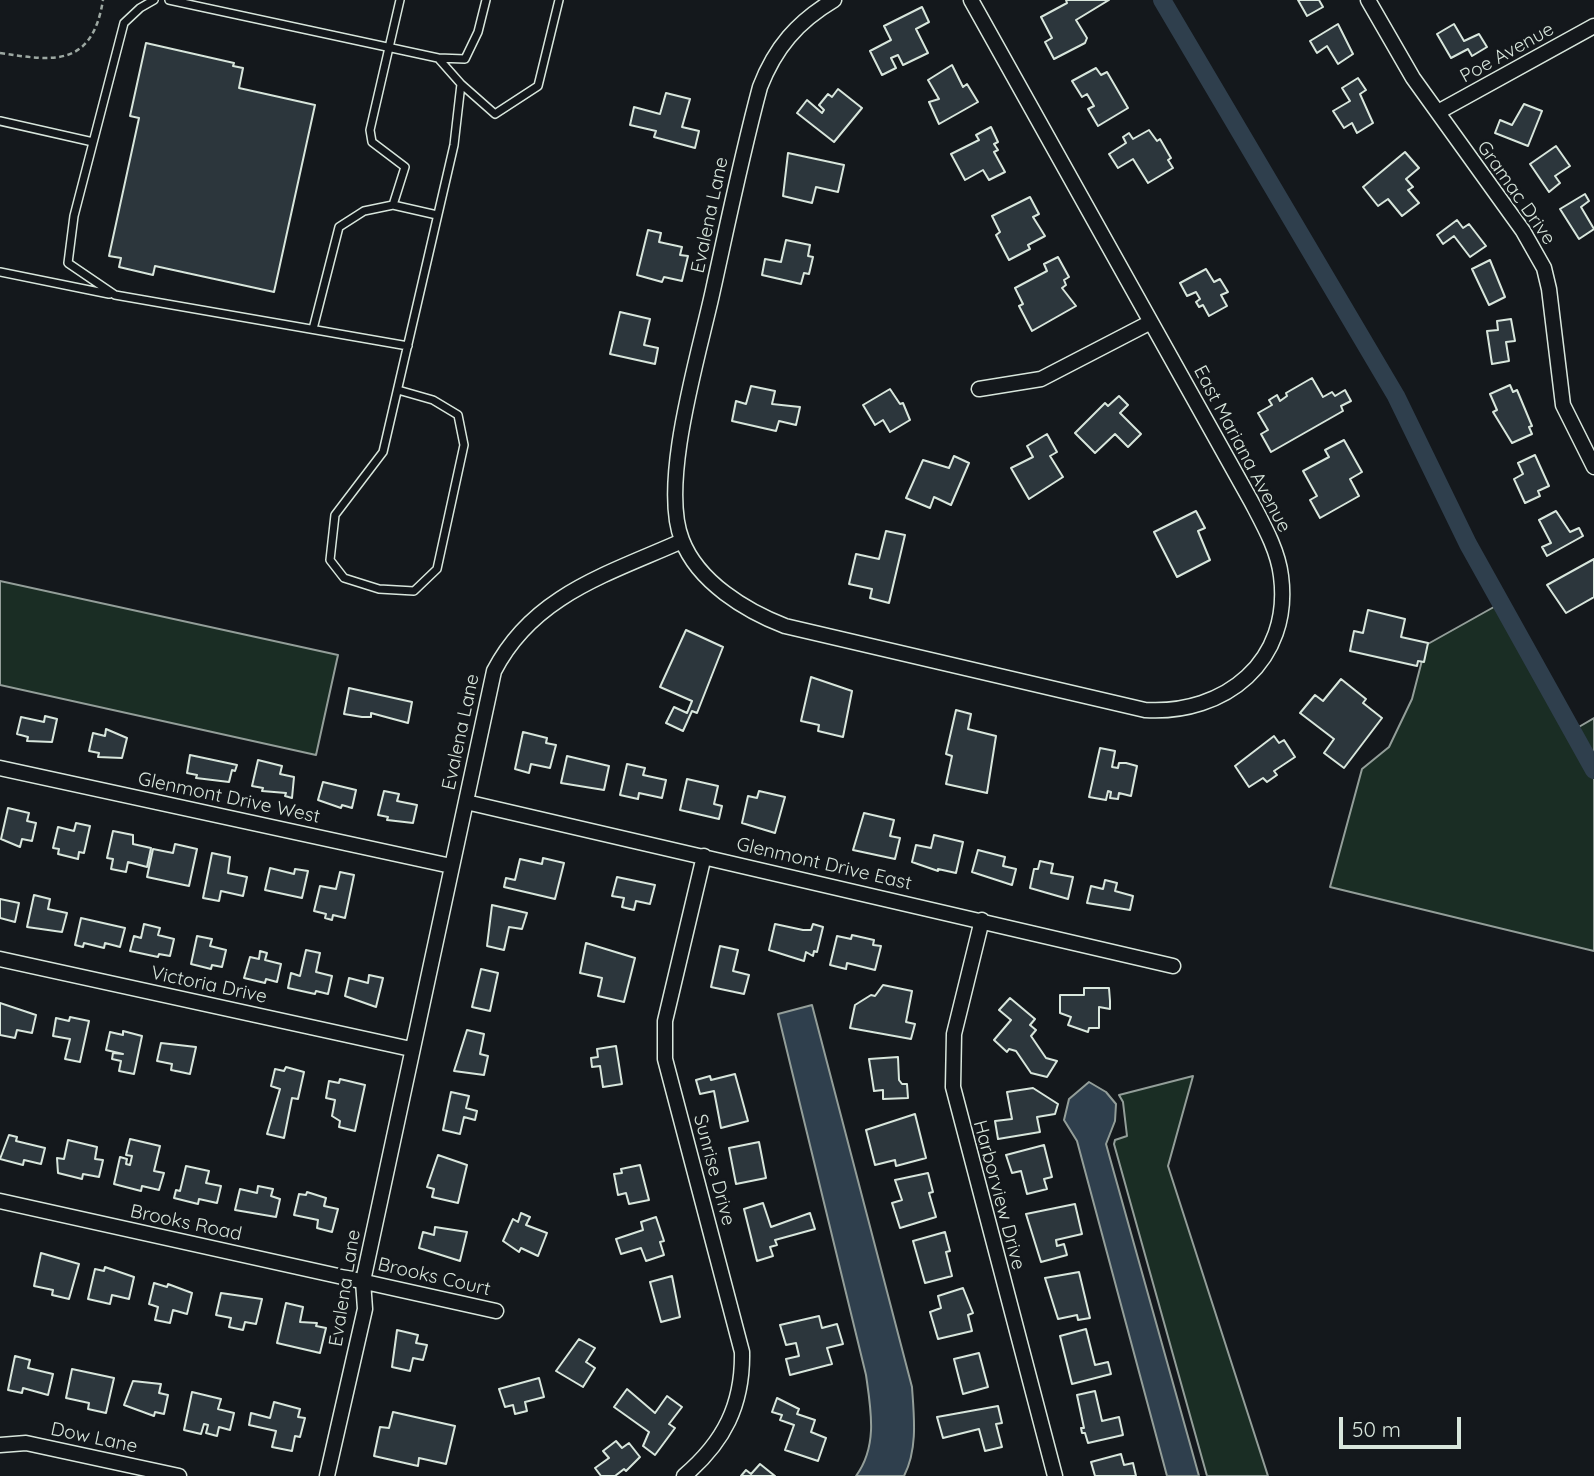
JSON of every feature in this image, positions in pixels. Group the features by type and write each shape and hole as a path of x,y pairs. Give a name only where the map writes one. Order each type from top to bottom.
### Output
{"street":[{"name":"Evalena Lane","path":"327,1476 365,1309 363,1281 490,684 504,652 517,634 549,604 682,541 675,514 680,450 760,87 788,36 815,11 834,0"},
{"name":"East Mariana Avenue","path":"682,541 704,573 732,599 785,626 1145,710 1183,710 1219,698 1248,676 1271,644 1282,610 1281,574 1276,555 1251,501 971,0"},
{"name":"Gramac Drive","path":"1368,0 1438,112 1523,231 1544,268 1563,405 1592,458"},
{"name":"Poe Avenue","path":"1438,112 1594,26"},
{"path":"979,389 1041,379 1151,322"},
{"name":"Glenmont Drive West","path":"0,768 451,866"},
{"name":"Glenmont Drive East","path":"466,802 1173,966"},
{"name":"Sunrise Drive","path":"684,1476 708,1454 729,1424 738,1401 742,1377 742,1352 665,1059 668,1002 704,856"},
{"name":"Harborview Drive","path":"982,920 954,1034 953,1087 1055,1476"},
{"name":"Victoria Drive","path":"0,959 411,1049"},
{"name":"Brooks Road","path":"0,1201 363,1281"},
{"name":"Brooks Court","path":"363,1281 496,1311"},
{"name":"Dow Lane","path":"0,1445 26,1444 179,1476"}],"lane":[{"path":"115,295 68,263 74,216 124,23 140,8 154,0"},
{"path":"169,0 438,58 465,59 478,32 486,0"},
{"path":"393,205 405,167 372,142 370,130 400,0"},
{"path":"438,58 461,85 495,114 538,86 559,0"},
{"path":"397,390 433,400 458,415 464,446 437,569 414,591 379,589 344,578 330,560 335,515 383,452 397,390 408,346 454,145 461,85"},
{"path":"0,121 93,142"},
{"path":"313,329 340,227 364,211 393,205 438,215"},
{"path":"0,272 115,295 408,346"}],"path":[{"path":"0,53 47,60 65,58 81,47 93,29 103,0"}],"green space":[{"path":"0,581 338,655 316,755 0,685"},
{"path":"1501,603 1577,728 1594,718 1594,951 1330,887 1362,769 1389,747 1412,699 1426,645"},
{"path":"1193,1076 1168,1166 1268,1476 1207,1476 1114,1144 1115,1140 1127,1136 1123,1102 1119,1095"}],"water":[{"path":"812,1005 912,1387 913,1444 904,1476 856,1476 868,1452 870,1440 871,1414 866,1375 778,1014"},
{"path":"1089,1082 1106,1092 1116,1104 1115,1121 1106,1144 1199,1476 1167,1476 1077,1141 1064,1120 1069,1099"}],"building":[{"path":"1066,0 1109,0 1076,20 1087,38 1085,43 1054,59 1045,42 1052,38 1041,17 1067,3"},
{"path":"1298,0 1319,0 1323,7 1307,16"},
{"path":"922,7 929,22 916,29 928,53 903,65 898,55 891,58 896,68 882,75 870,51 891,40 884,26"},
{"path":"1338,24 1353,54 1338,64 1327,46 1317,53 1310,41"},
{"path":"1454,24 1464,41 1479,34 1487,47 1472,56 1468,49 1451,58 1437,34"},
{"path":"146,43 234,63 233,66 243,68 239,88 315,105 274,292 155,266 153,275 119,267 121,258 109,256 139,118 130,116"},
{"path":"952,65 963,87 967,84 978,102 939,124 929,102 939,99 928,80"},
{"path":"1096,68 1101,75 1107,72 1128,108 1098,126 1088,109 1094,106 1087,94 1082,97 1072,81"},
{"path":"1358,78 1366,90 1360,94 1373,123 1357,133 1352,123 1344,128 1333,111 1350,101 1342,88"},
{"path":"838,89 862,108 834,142 797,113 807,100 822,113 824,110 819,105 828,94 832,97"},
{"path":"666,93 690,99 682,127 699,131 695,148 654,137 656,131 630,125 634,107 660,114"},
{"path":"1524,104 1542,111 1528,146 1495,133 1500,120 1512,125"},
{"path":"991,127 998,142 994,144 998,150 994,152 1005,172 989,180 983,170 965,180 951,154 979,140 976,135"},
{"path":"1149,130 1157,141 1160,139 1171,158 1168,160 1173,168 1148,183 1133,159 1118,168 1109,154 1126,143 1123,137 1129,133 1133,139"},
{"path":"1556,146 1570,166 1555,176 1560,183 1549,192 1530,164"},
{"path":"1405,152 1419,168 1406,179 1413,187 1408,190 1419,203 1402,216 1388,199 1378,206 1363,187"},
{"path":"788,153 844,165 838,192 816,187 812,203 783,196"},
{"path":"1585,194 1589,201 1581,207 1594,229 1579,239 1560,209"},
{"path":"1030,197 1039,214 1033,217 1045,236 1028,245 1030,249 1009,260 996,235 1000,232 992,216"},
{"path":"1457,220 1463,228 1469,224 1486,246 1470,257 1454,236 1443,244 1437,235"},
{"path":"648,230 661,233 659,242 682,247 680,255 688,256 682,281 664,277 662,282 637,275"},
{"path":"786,240 810,245 808,256 813,257 809,274 804,273 801,284 762,275 765,259 781,262"},
{"path":"1058,257 1069,277 1064,280 1066,285 1062,288 1076,306 1032,331 1019,306 1023,304 1015,288 1047,271 1044,264"},
{"path":"1490,260 1505,297 1489,305 1472,269"},
{"path":"1206,269 1214,282 1220,279 1228,292 1221,295 1227,306 1209,316 1203,305 1199,307 1196,302 1200,299 1196,292 1187,296 1180,283"},
{"path":"620,312 650,319 644,345 658,348 655,364 610,354"},
{"path":"1511,319 1515,341 1506,342 1509,361 1492,364 1487,331 1498,330 1497,321"},
{"path":"1312,378 1323,397 1332,392 1335,396 1345,390 1351,401 1341,406 1343,411 1271,452 1261,434 1268,430 1258,413 1272,405 1269,400 1277,395 1280,401 1287,396 1286,393"},
{"path":"1510,385 1513,392 1517,390 1532,426 1529,427 1532,434 1512,443 1493,412 1497,410 1490,394"},
{"path":"751,386 775,391 772,404 800,407 796,425 779,421 776,431 732,421 736,401 746,404"},
{"path":"890,389 900,404 903,403 910,420 890,432 883,420 875,425 863,405"},
{"path":"1119,396 1128,405 1120,413 1141,434 1128,447 1115,434 1095,453 1075,433 1105,403 1108,406"},
{"path":"1047,434 1057,452 1050,456 1063,477 1029,499 1011,468 1033,457 1027,446"},
{"path":"1344,440 1362,472 1350,479 1359,496 1320,518 1310,500 1317,496 1303,471 1329,457 1325,450"},
{"path":"1535,455 1549,486 1538,491 1540,496 1525,503 1514,479 1523,474 1518,463"},
{"path":"954,456 969,463 951,505 934,497 930,508 906,498 923,460 949,468"},
{"path":"1196,511 1205,528 1198,531 1210,560 1177,577 1154,532"},
{"path":"1556,511 1570,532 1579,528 1583,536 1547,556 1542,547 1551,543 1539,520"},
{"path":"886,531 905,535 889,603 870,598 872,589 849,584 856,554 879,559"},
{"path":"1594,559 1594,597 1566,613 1547,585"},
{"path":"1368,610 1405,619 1401,637 1428,643 1424,662 1418,661 1417,666 1350,651 1354,631 1363,633"},
{"path":"686,630 723,647 697,713 692,711 683,731 666,723 674,707 687,713 692,701 660,687"},
{"path":"811,677 852,691 843,737 818,731 819,725 801,721"},
{"path":"1341,679 1366,699 1363,703 1382,718 1344,768 1324,753 1334,739 1300,713 1315,695 1323,701"},
{"path":"349,688 412,702 408,723 371,713 371,717 344,714"},
{"path":"956,710 971,714 968,729 996,736 987,793 946,784 952,756 946,754"},
{"path":"45,716 57,719 52,742 27,741 28,737 17,734 21,717 44,722"},
{"path":"106,729 127,738 122,758 98,757 99,753 89,751 93,733 105,736"},
{"path":"523,732 547,738 546,743 556,745 550,768 531,764 529,773 515,769"},
{"path":"1274,736 1279,743 1284,740 1295,757 1274,771 1277,775 1267,782 1263,778 1249,787 1235,766"},
{"path":"1100,748 1115,751 1112,767 1118,768 1119,763 1137,766 1131,796 1119,793 1118,799 1110,798 1111,792 1108,791 1106,800 1089,797"},
{"path":"190,755 237,765 235,771 232,770 229,782 196,778 197,775 187,773"},
{"path":"567,756 609,766 604,790 561,783"},
{"path":"258,760 282,766 280,774 294,777 292,798 285,796 286,793 262,791 263,788 252,786"},
{"path":"627,764 645,768 643,775 666,780 662,798 639,793 638,799 620,795"},
{"path":"687,779 718,786 714,804 722,806 719,819 680,810"},
{"path":"323,782 356,790 352,808 342,805 341,808 318,800"},
{"path":"384,791 399,794 397,801 417,805 413,823 387,820 388,817 378,815"},
{"path":"759,791 785,797 775,833 742,823 748,796 757,798"},
{"path":"8,808 29,813 27,821 36,823 32,841 22,839 20,847 1,839"},
{"path":"864,813 894,820 890,836 900,838 895,859 853,850"},
{"path":"76,823 90,826 84,853 79,852 78,859 58,854 59,849 53,848 58,827 74,831"},
{"path":"113,831 133,835 133,844 151,848 147,867 128,862 126,872 111,869 113,859 107,858"},
{"path":"934,835 963,842 956,873 938,871 912,862 916,845 931,848"},
{"path":"175,844 197,849 189,886 147,877 153,849 173,853"},
{"path":"978,850 1005,857 1003,866 1016,869 1012,885 972,872"},
{"path":"212,853 230,857 228,873 247,877 243,896 221,891 219,901 203,898"},
{"path":"543,858 564,863 555,899 504,887 506,878 515,880 520,859 542,864"},
{"path":"1040,861 1053,864 1051,873 1073,877 1068,899 1030,888 1034,869 1038,869"},
{"path":"270,868 294,874 295,869 308,871 302,898 265,890"},
{"path":"340,872 354,875 345,918 333,915 332,920 325,918 326,914 314,911 320,886 336,889"},
{"path":"617,877 655,885 650,904 636,901 634,910 622,907 624,898 612,896"},
{"path":"1105,880 1117,883 1115,891 1133,896 1130,910 1087,903 1091,886 1103,889"},
{"path":"34,895 50,899 48,909 67,913 62,932 27,927"},
{"path":"0,899 19,903 15,922 0,918"},
{"path":"492,905 527,913 522,929 509,927 504,950 487,946"},
{"path":"81,918 125,928 120,947 105,943 104,948 84,943 83,947 75,945"},
{"path":"144,924 160,928 158,935 174,939 170,956 159,954 158,957 130,951 134,936 141,938"},
{"path":"775,924 803,930 811,930 813,924 823,927 817,952 814,951 813,956 806,952 804,961 769,950"},
{"path":"852,935 874,940 873,945 881,946 875,970 847,963 846,969 830,965 837,936 851,939"},
{"path":"197,936 212,939 210,946 226,950 222,967 212,965 211,969 191,964"},
{"path":"586,943 635,958 624,1002 598,996 602,978 580,973"},
{"path":"720,946 738,950 733,971 749,975 744,994 711,987"},
{"path":"306,950 320,953 316,972 332,976 328,994 288,988 291,973 300,976"},
{"path":"260,951 267,953 265,960 281,964 277,982 266,979 265,983 244,978 250,957 259,959"},
{"path":"481,969 498,973 490,1011 472,1007"},
{"path":"369,975 383,978 376,1007 345,996 349,978 368,983"},
{"path":"883,985 912,991 906,1022 915,1024 911,1039 850,1028 855,1005 871,995 875,996"},
{"path":"1084,988 1109,988 1110,1009 1099,1007 1099,1028 1089,1028 1088,1032 1068,1025 1071,1017 1060,1013 1060,995 1084,995"},
{"path":"1010,998 1035,1019 1030,1025 1036,1030 1031,1036 1046,1058 1057,1061 1047,1077 1031,1073 1016,1051 1009,1049 1007,1052 994,1040 1011,1020 999,1010"},
{"path":"0,1003 36,1015 32,1033 17,1030 15,1038 0,1035"},
{"path":"70,1017 89,1021 80,1062 65,1059 70,1039 53,1036 56,1018 69,1021"},
{"path":"467,1030 484,1034 480,1054 488,1056 484,1075 454,1071"},
{"path":"123,1031 142,1036 134,1074 119,1071 121,1061 112,1059 113,1053 123,1054 106,1050 110,1032 123,1035"},
{"path":"161,1043 196,1047 190,1074 171,1070 172,1064 157,1061"},
{"path":"616,1046 622,1084 603,1087 600,1066 592,1067 591,1058 598,1057 597,1049"},
{"path":"898,1057 899,1080 902,1084 907,1084 908,1098 883,1099 883,1090 874,1091 869,1059"},
{"path":"286,1067 304,1072 298,1099 292,1098 284,1138 267,1134 280,1089 271,1086 275,1069 284,1071"},
{"path":"735,1074 748,1121 721,1128 714,1091 700,1094 696,1080 710,1076 711,1080"},
{"path":"340,1079 365,1085 355,1131 339,1127 340,1121 332,1116 335,1100 326,1098 329,1081 339,1083"},
{"path":"1033,1088 1058,1104 1055,1114 1037,1117 1040,1132 998,1139 995,1121 1012,1119 1007,1092"},
{"path":"451,1092 469,1096 466,1108 477,1111 475,1120 464,1117 460,1134 443,1130"},
{"path":"915,1114 926,1158 896,1166 895,1160 875,1165 866,1130"},
{"path":"9,1135 17,1137 16,1141 45,1148 41,1164 24,1160 23,1165 0,1159"},
{"path":"130,1139 160,1146 154,1171 164,1173 159,1190 142,1186 141,1191 114,1184 120,1157 127,1159 126,1164 130,1165 132,1156 126,1155"},
{"path":"68,1140 97,1147 95,1159 103,1160 99,1177 83,1174 82,1179 58,1173 57,1158 64,1159"},
{"path":"759,1142 766,1178 736,1184 729,1148"},
{"path":"1044,1145 1052,1177 1044,1179 1047,1189 1027,1194 1021,1171 1012,1173 1006,1155"},
{"path":"438,1155 467,1165 458,1203 432,1197 434,1189 427,1187"},
{"path":"640,1165 649,1200 629,1204 626,1193 618,1195 614,1174 622,1173 621,1169"},
{"path":"186,1166 209,1171 206,1183 221,1186 217,1203 199,1199 198,1204 174,1198 176,1190 180,1191"},
{"path":"928,1173 933,1192 929,1193 936,1217 900,1228 892,1203 902,1200 895,1180"},
{"path":"258,1186 273,1189 271,1196 280,1199 276,1217 235,1210 240,1189 257,1193"},
{"path":"307,1192 326,1198 324,1206 338,1209 332,1232 317,1228 318,1220 294,1215 299,1194 306,1195"},
{"path":"763,1203 771,1227 810,1213 815,1229 775,1240 777,1245 770,1247 773,1256 757,1261 744,1209"},
{"path":"1075,1204 1082,1234 1056,1240 1057,1246 1064,1244 1067,1255 1041,1262 1026,1214"},
{"path":"521,1213 530,1217 526,1225 547,1233 538,1256 521,1248 519,1252 503,1241 513,1219 518,1222"},
{"path":"656,1217 664,1241 660,1242 664,1255 646,1261 641,1248 621,1254 616,1239 643,1230 641,1222"},
{"path":"435,1227 467,1232 460,1261 419,1248 423,1232 434,1235"},
{"path":"945,1232 950,1251 946,1252 952,1276 925,1283 913,1241"},
{"path":"41,1253 79,1264 69,1299 52,1295 53,1290 34,1286"},
{"path":"105,1267 134,1277 129,1299 112,1295 110,1304 88,1299 95,1269 104,1271"},
{"path":"1079,1272 1090,1318 1078,1320 1077,1315 1058,1319 1045,1278"},
{"path":"672,1276 680,1317 661,1322 650,1282"},
{"path":"154,1283 167,1287 168,1284 192,1293 187,1314 173,1310 170,1323 155,1320 158,1307 149,1304"},
{"path":"963,1288 973,1313 968,1315 972,1331 938,1339 930,1312 941,1308 938,1296"},
{"path":"221,1293 262,1299 256,1324 245,1322 243,1330 229,1327 231,1318 216,1315"},
{"path":"286,1303 303,1307 300,1322 317,1323 316,1326 326,1328 320,1353 277,1343"},
{"path":"819,1316 822,1328 837,1324 843,1344 827,1348 832,1364 790,1375 786,1359 799,1356 796,1343 786,1345 780,1325"},
{"path":"1086,1329 1095,1365 1108,1362 1111,1374 1072,1384 1060,1336"},
{"path":"397,1330 418,1335 416,1343 427,1345 423,1360 413,1358 410,1371 392,1367"},
{"path":"579,1339 595,1348 586,1362 595,1368 583,1387 556,1371"},
{"path":"979,1353 988,1387 963,1394 954,1359"},
{"path":"15,1356 30,1360 28,1368 53,1374 48,1395 23,1388 22,1393 8,1390"},
{"path":"72,1369 114,1378 106,1413 88,1409 89,1403 66,1398"},
{"path":"539,1378 544,1397 525,1402 527,1411 515,1414 513,1405 505,1407 499,1389"},
{"path":"133,1381 161,1384 159,1393 168,1395 164,1414 155,1412 154,1416 124,1405"},
{"path":"627,1389 655,1413 667,1396 682,1407 669,1424 675,1428 655,1455 643,1446 649,1432 614,1407"},
{"path":"1095,1391 1102,1421 1119,1417 1123,1435 1088,1443 1085,1433 1082,1433 1081,1428 1084,1428 1077,1395"},
{"path":"192,1392 221,1399 218,1409 234,1413 230,1430 219,1427 217,1436 206,1433 208,1425 204,1424 201,1434 184,1430"},
{"path":"777,1398 799,1409 797,1414 815,1420 811,1432 826,1438 818,1461 785,1450 794,1425 780,1420 782,1415 772,1412"},
{"path":"274,1402 300,1409 298,1417 305,1418 300,1437 295,1436 292,1451 272,1447 276,1431 249,1425 251,1413 270,1418"},
{"path":"998,1406 1002,1423 996,1424 1002,1447 985,1451 979,1429 943,1438 937,1417"},
{"path":"393,1412 455,1426 446,1464 419,1458 418,1466 374,1456 380,1427 389,1428"},
{"path":"616,1441 622,1448 629,1443 640,1457 626,1471 624,1469 615,1476 601,1476 595,1468 609,1458 603,1451"},
{"path":"1121,1454 1124,1465 1133,1463 1136,1476 1095,1476 1091,1462"},
{"path":"760,1464 775,1476 741,1476 746,1470 751,1474"}],"waterway":[{"path":"1162,0 1396,396 1468,544 1594,770"}]}
